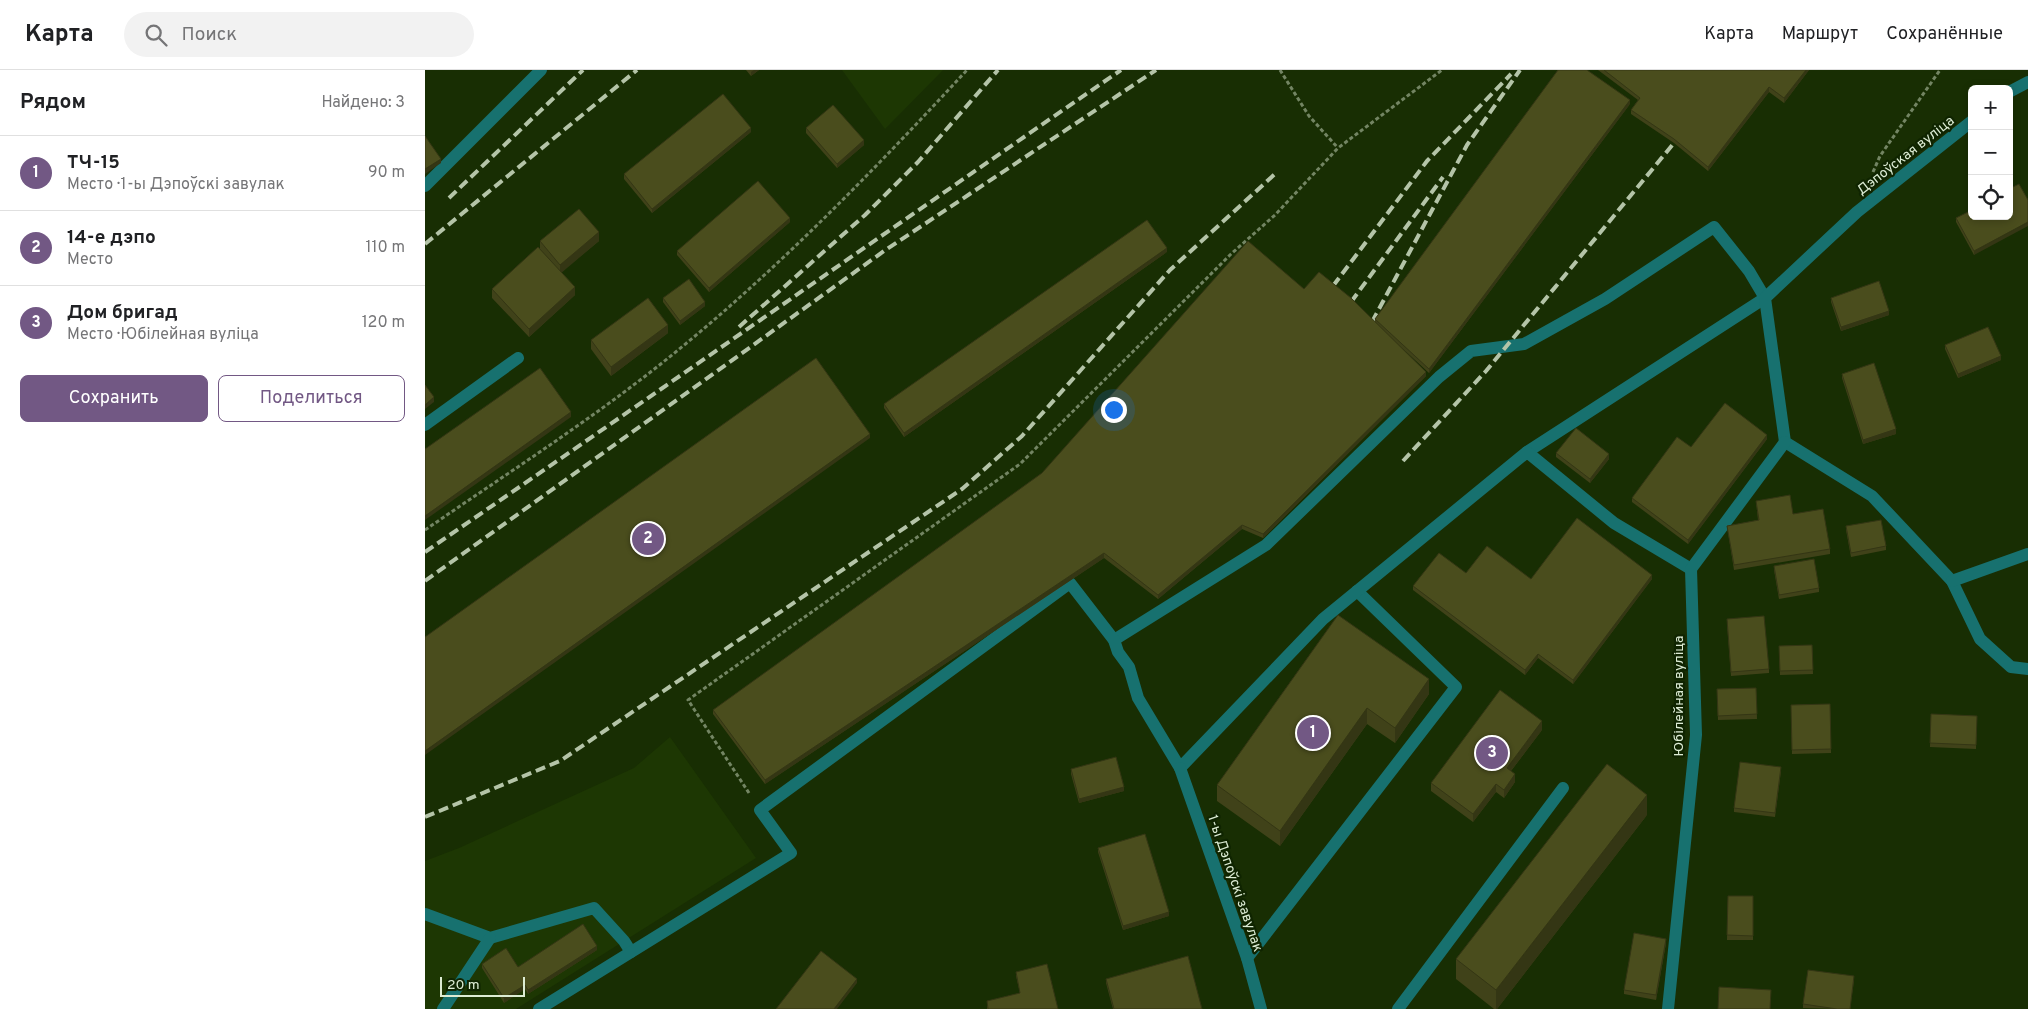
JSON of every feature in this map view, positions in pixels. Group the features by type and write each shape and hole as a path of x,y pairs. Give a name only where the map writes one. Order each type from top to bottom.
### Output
{"street":[{"path":"425,186 541,70"},
{"path":"2013,90 2028,82"},
{"name":"Дэпоўская вуліца","path":"1180,768 1323,619 1527,452 1765,298 1857,212 1968,124"},
{"path":"1114,640 1266,545 1439,377 1471,351 1525,344 1605,299 1714,227 1749,271 1765,298 1785,442 1691,569 1614,523 1527,452"},
{"path":"425,425 517,358"},
{"path":"1785,442 1871,496 1952,581 1980,639 2011,667 2028,669"},
{"path":"1952,581 2028,554"},
{"name":"Юбілейная вуліца","path":"1668,1009 1696,735 1691,569"},
{"name":"1-ы Дэпоўскі завулак","path":"760,810 1070,583 1114,640 1117,652 1129,667 1138,698 1180,768 1247,958 1261,1009"},
{"path":"1247,958 1456,687 1357,591"},
{"path":"1398,1009 1563,788"},
{"path":"539,1009 791,853 760,810"},
{"path":"425,914 490,938 594,908 624,941 631,952"},
{"path":"443,1009 490,938"}],"path":[{"path":"425,530 596,412 683,346 787,253 889,154 967,70"},
{"path":"1280,70 1309,116 1338,148"},
{"path":"760,810 688,700 1020,464 1231,254 1275,215 1338,148 1443,70"},
{"path":"1870,180 1880,156 1940,70"}],"shaded area":[{"path":"842,70 943,70 885,129"},
{"path":"670,737 756,858 516,1009 425,1009 425,861 459,848 634,768"}],"building":[{"path":"1558,70 1587,70 1630,100 1429,369 1375,319"},
{"path":"1604,70 1806,70 1784,98 1769,87 1708,167 1674,139 1631,110 1640,98"},
{"path":"723,94 751,128 652,209 624,174"},
{"path":"833,105 864,140 837,164 806,128"},
{"path":"425,136 441,159 425,169"},
{"path":"758,181 790,218 709,288 677,251"},
{"path":"2019,184 2028,200 2028,222 1974,251 1956,218 1968,212 1968,220 2013,220 2013,187"},
{"path":"579,209 599,232 560,265 540,241"},
{"path":"1147,220 1167,248 904,433 884,404"},
{"path":"1248,241 1304,289 1319,272 1351,298 1426,372 1263,534 1242,525 1158,595 1104,553 765,780 713,710 1042,473"},
{"path":"538,247 575,287 529,329 492,289"},
{"path":"689,279 705,302 680,321 663,298"},
{"path":"1879,281 1889,311 1841,327 1831,298"},
{"path":"648,298 668,325 611,367 591,340"},
{"path":"1988,327 2001,356 1958,374 1945,345"},
{"path":"816,358 870,434 425,751 425,637"},
{"path":"1874,363 1896,429 1863,440 1842,374"},
{"path":"540,368 571,412 425,516 425,449"},
{"path":"425,385 434,397 425,405"},
{"path":"1725,403 1767,435 1688,540 1632,498 1677,437 1691,447"},
{"path":"1576,428 1609,454 1590,479 1556,453"},
{"path":"1790,495 1793,514 1823,509 1830,549 1734,565 1727,526 1759,520 1756,501"},
{"path":"1577,518 1652,575 1573,680 1538,654 1525,670 1413,586 1439,553 1466,573 1487,546 1531,579"},
{"path":"1881,520 1886,546 1851,553 1846,526"},
{"path":"1814,559 1819,588 1779,595 1774,566"},
{"path":"1338,615 1429,679 1395,728 1367,708 1280,831 1217,785"},
{"path":"1764,616 1769,669 1731,672 1727,619"},
{"path":"1812,645 1813,670 1780,671 1779,646"},
{"path":"1756,688 1757,714 1718,716 1717,689"},
{"path":"1500,690 1542,721 1507,768 1515,774 1504,790 1496,784 1473,814 1431,783"},
{"path":"1830,704 1831,749 1792,750 1791,705"},
{"path":"1931,714 1977,716 1976,745 1930,743"},
{"path":"1116,757 1124,787 1079,799 1071,769"},
{"path":"1740,762 1781,767 1775,813 1734,808"},
{"path":"1607,764 1647,795 1496,990 1456,959"},
{"path":"1145,834 1169,912 1123,926 1098,848"},
{"path":"1728,896 1753,896 1753,936 1727,935"},
{"path":"583,924 597,946 528,990 525,985 504,998 482,964 506,948 518,967"},
{"path":"1634,933 1666,939 1656,995 1624,990"},
{"path":"821,951 857,979 834,1009 776,1009"},
{"path":"1188,956 1202,1009 1114,1009 1106,979"},
{"path":"1047,964 1058,1009 988,1009 987,1001 1020,993 1016,972"},
{"path":"1808,970 1854,976 1850,1009 1803,1004"},
{"path":"1719,987 1771,990 1770,1009 1718,1009"}],"railway":[{"path":"449,198 583,70"},
{"path":"425,244 637,70"},
{"path":"739,327 865,215 918,162 998,70"},
{"path":"425,552 1121,70"},
{"path":"425,581 884,251 1156,70"},
{"path":"1372,322 1467,145 1520,70"},
{"path":"1333,286 1427,161 1511,74"},
{"path":"1403,461 1486,371 1674,143"},
{"path":"425,817 560,761 962,489 1022,436 1170,270 1276,173"},
{"path":"1351,302 1443,177"}],"place":[{"name":"14-е дэпо","path":"648,539"},
{"name":"ТЧ-15","path":"1313,733"},
{"name":"Дом бригад","path":"1492,753"}]}
